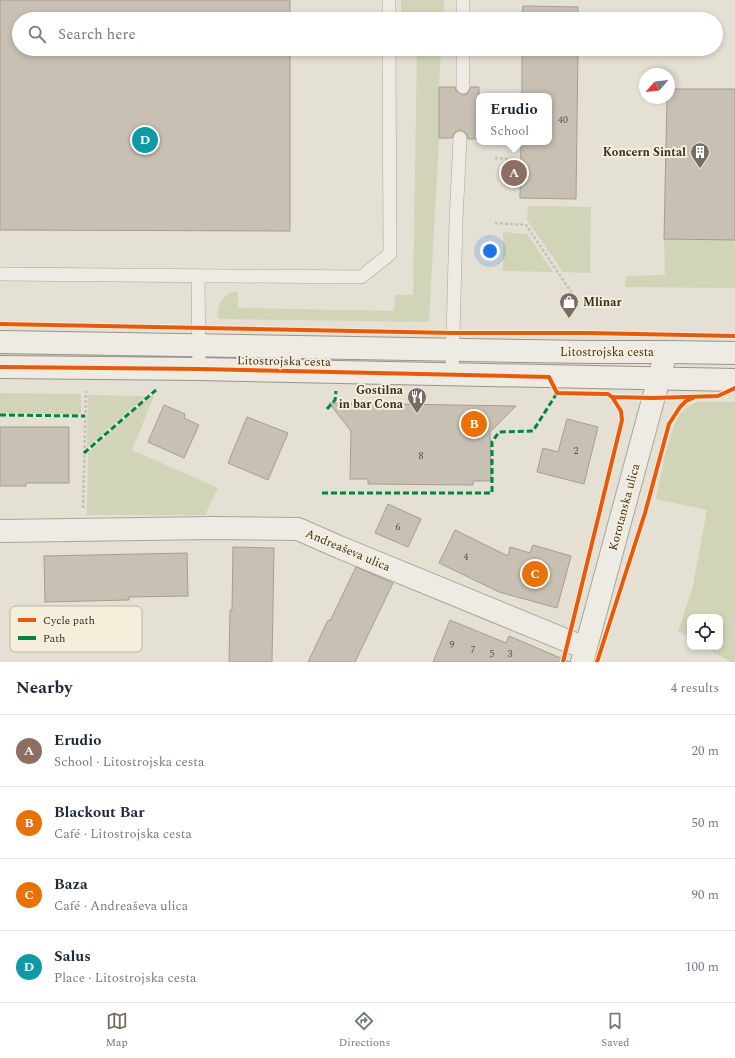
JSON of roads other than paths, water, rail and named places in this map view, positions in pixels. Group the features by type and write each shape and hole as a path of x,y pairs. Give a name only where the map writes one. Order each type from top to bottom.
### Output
{"main road":[{"name":"Litostrojska cesta","path":"0,342 730,353"},
{"name":"Korotanska ulica","path":"584,655 666,352"},
{"path":"730,353 730,379"},
{"name":"Litostrojska cesta","path":"0,367 199,369 730,379"},
{"name":"Andreaševa ulica","path":"0,531 213,528 298,529 584,655"}],"lane":[{"path":"389,0 389,12"},
{"path":"463,0 463,12"},
{"path":"0,274 361,277 390,254 389,56"},
{"path":"463,56 463,87"},
{"path":"452,374 460,138"},
{"path":"198,276 199,369"}],"place":[{"name":"Salus","path":"145,140"},
{"name":"Koncern Sintal","path":"700,169"},
{"name":"Erudio","path":"514,173"},
{"name":"Mlinar","path":"569,319"},
{"name":"Gostilna in bar Cona","path":"417,414"},
{"name":"Blackout Bar","path":"474,424"},
{"name":"Baza","path":"535,574"}]}
